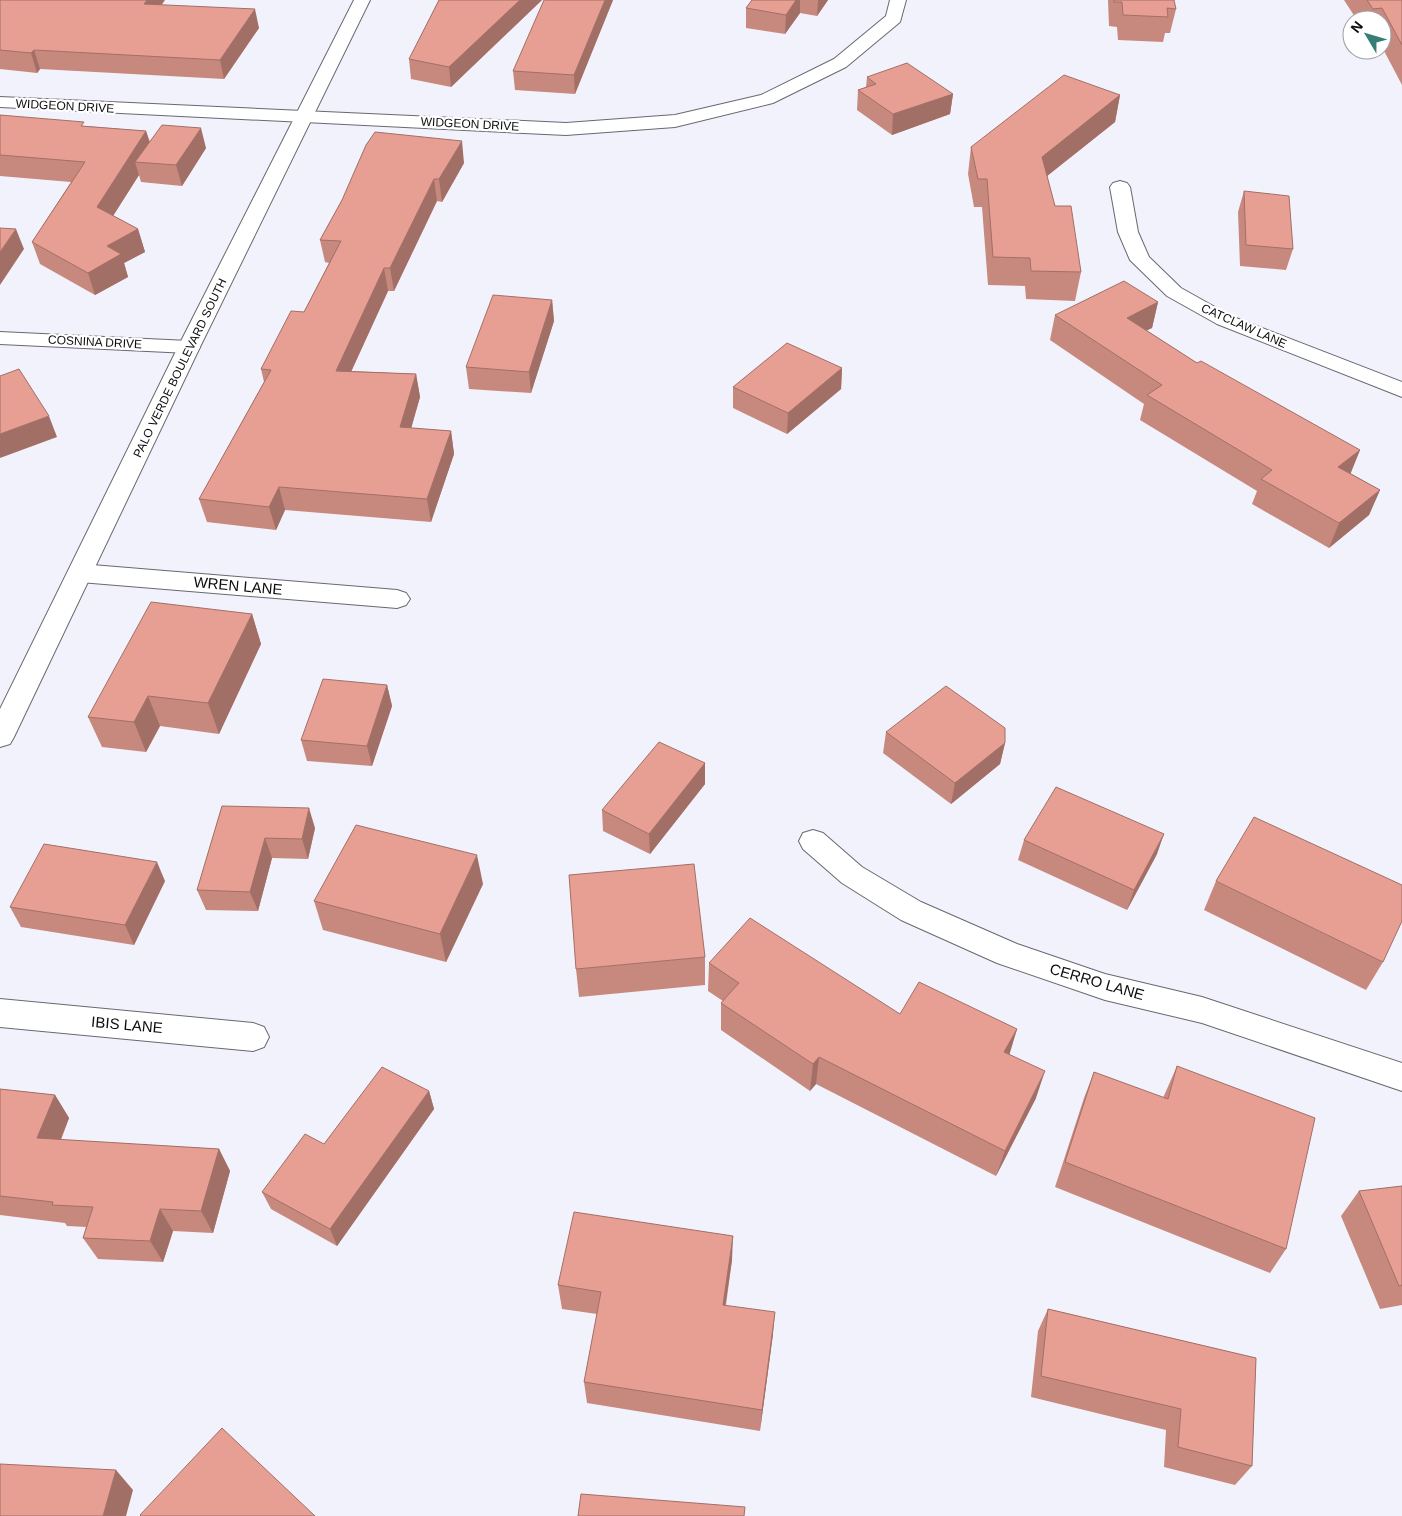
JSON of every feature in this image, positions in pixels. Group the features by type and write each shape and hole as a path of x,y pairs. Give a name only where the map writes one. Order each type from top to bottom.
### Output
{"street":[{"name":"PALO VERDE BOULEVARD SOUTH","path":"0,736 362,0"},
{"name":"WIDGEON DRIVE","path":"0,102 566,129 675,121 767,99 840,63 894,18 898,0"},
{"name":"CATCLAW LANE","path":"1120,187 1128,232 1140,260 1174,292 1224,320 1402,390"},
{"name":"COSNINA DRIVE","path":"0,338 190,347"},
{"name":"WREN LANE","path":"80,573 396,599"},
{"name":"CERRO LANE","path":"813,841 852,875 911,911 1008,954 1105,987 1202,1010 1402,1077"},
{"name":"IBIS LANE","path":"0,1014 254,1037"}],"building":[{"path":"0,0 147,0 144,4 255,9 220,60 34,50 31,53 0,50"},
{"path":"439,0 520,0 449,67 409,59"},
{"path":"544,0 605,0 574,75 513,71"},
{"path":"752,0 796,0 786,15 746,8"},
{"path":"1114,0 1174,0 1176,9 1167,8 1168,17 1123,15 1122,2 1114,2"},
{"path":"1367,0 1402,0 1402,45 1392,26 1392,10 1373,9"},
{"path":"907,63 953,94 893,114 858,90 876,84 867,77"},
{"path":"1064,75 1120,95 1042,157 1055,206 1071,206 1081,272 1031,271 1030,258 993,257 987,179 978,179 971,147"},
{"path":"0,115 84,122 81,126 146,131 97,207 138,229 107,246 121,254 88,273 32,242 85,162 0,155"},
{"path":"162,125 201,128 176,165 135,162"},
{"path":"375,132 462,141 439,179 434,179 390,268 384,268 336,371 416,374 400,427 451,431 427,499 279,487 269,507 199,499 271,370 261,369 291,311 304,312 341,241 320,240 342,200 366,145"},
{"path":"1244,191 1289,196 1293,249 1246,245"},
{"path":"0,228 16,229 0,252"},
{"path":"1124,281 1158,302 1127,318 1197,363 1201,361 1360,450 1338,467 1380,490 1339,523 1261,479 1272,470 1147,395 1162,385 1055,315"},
{"path":"493,295 552,300 529,372 466,367"},
{"path":"787,343 842,368 788,413 733,387"},
{"path":"19,369 49,416 0,434 0,376"},
{"path":"151,602 252,614 208,703 148,696 134,722 88,717"},
{"path":"323,679 387,685 367,746 301,740"},
{"path":"946,686 1005,728 1005,743 955,783 886,732"},
{"path":"659,742 705,763 649,834 602,810"},
{"path":"1056,787 1164,834 1134,890 1024,840"},
{"path":"222,806 309,808 302,839 265,838 250,892 197,890"},
{"path":"1254,817 1402,885 1402,921 1383,962 1216,881"},
{"path":"356,825 477,855 440,934 314,901"},
{"path":"44,844 157,862 125,925 10,907"},
{"path":"694,864 705,957 576,969 569,875"},
{"path":"750,918 900,1014 919,982 1017,1029 1004,1052 1045,1071 1005,1151 819,1057 813,1064 721,1003 739,983 709,963"},
{"path":"1177,1066 1315,1118 1286,1249 1065,1162 1094,1072 1168,1099"},
{"path":"382,1067 429,1091 330,1229 262,1192 305,1134 324,1144"},
{"path":"0,1089 55,1095 37,1138 219,1149 201,1211 160,1209 150,1241 83,1238 93,1207 52,1205 53,1202 0,1196"},
{"path":"1402,1186 1402,1285 1399,1286 1359,1191"},
{"path":"574,1212 733,1236 723,1305 775,1312 762,1410 584,1382 601,1292 558,1285"},
{"path":"1048,1309 1256,1358 1252,1466 1178,1447 1181,1409 1041,1376"},
{"path":"222,1428 315,1516 141,1516"},
{"path":"0,1464 116,1470 103,1516 0,1516"},
{"path":"581,1494 745,1507 744,1516 578,1516"}]}
